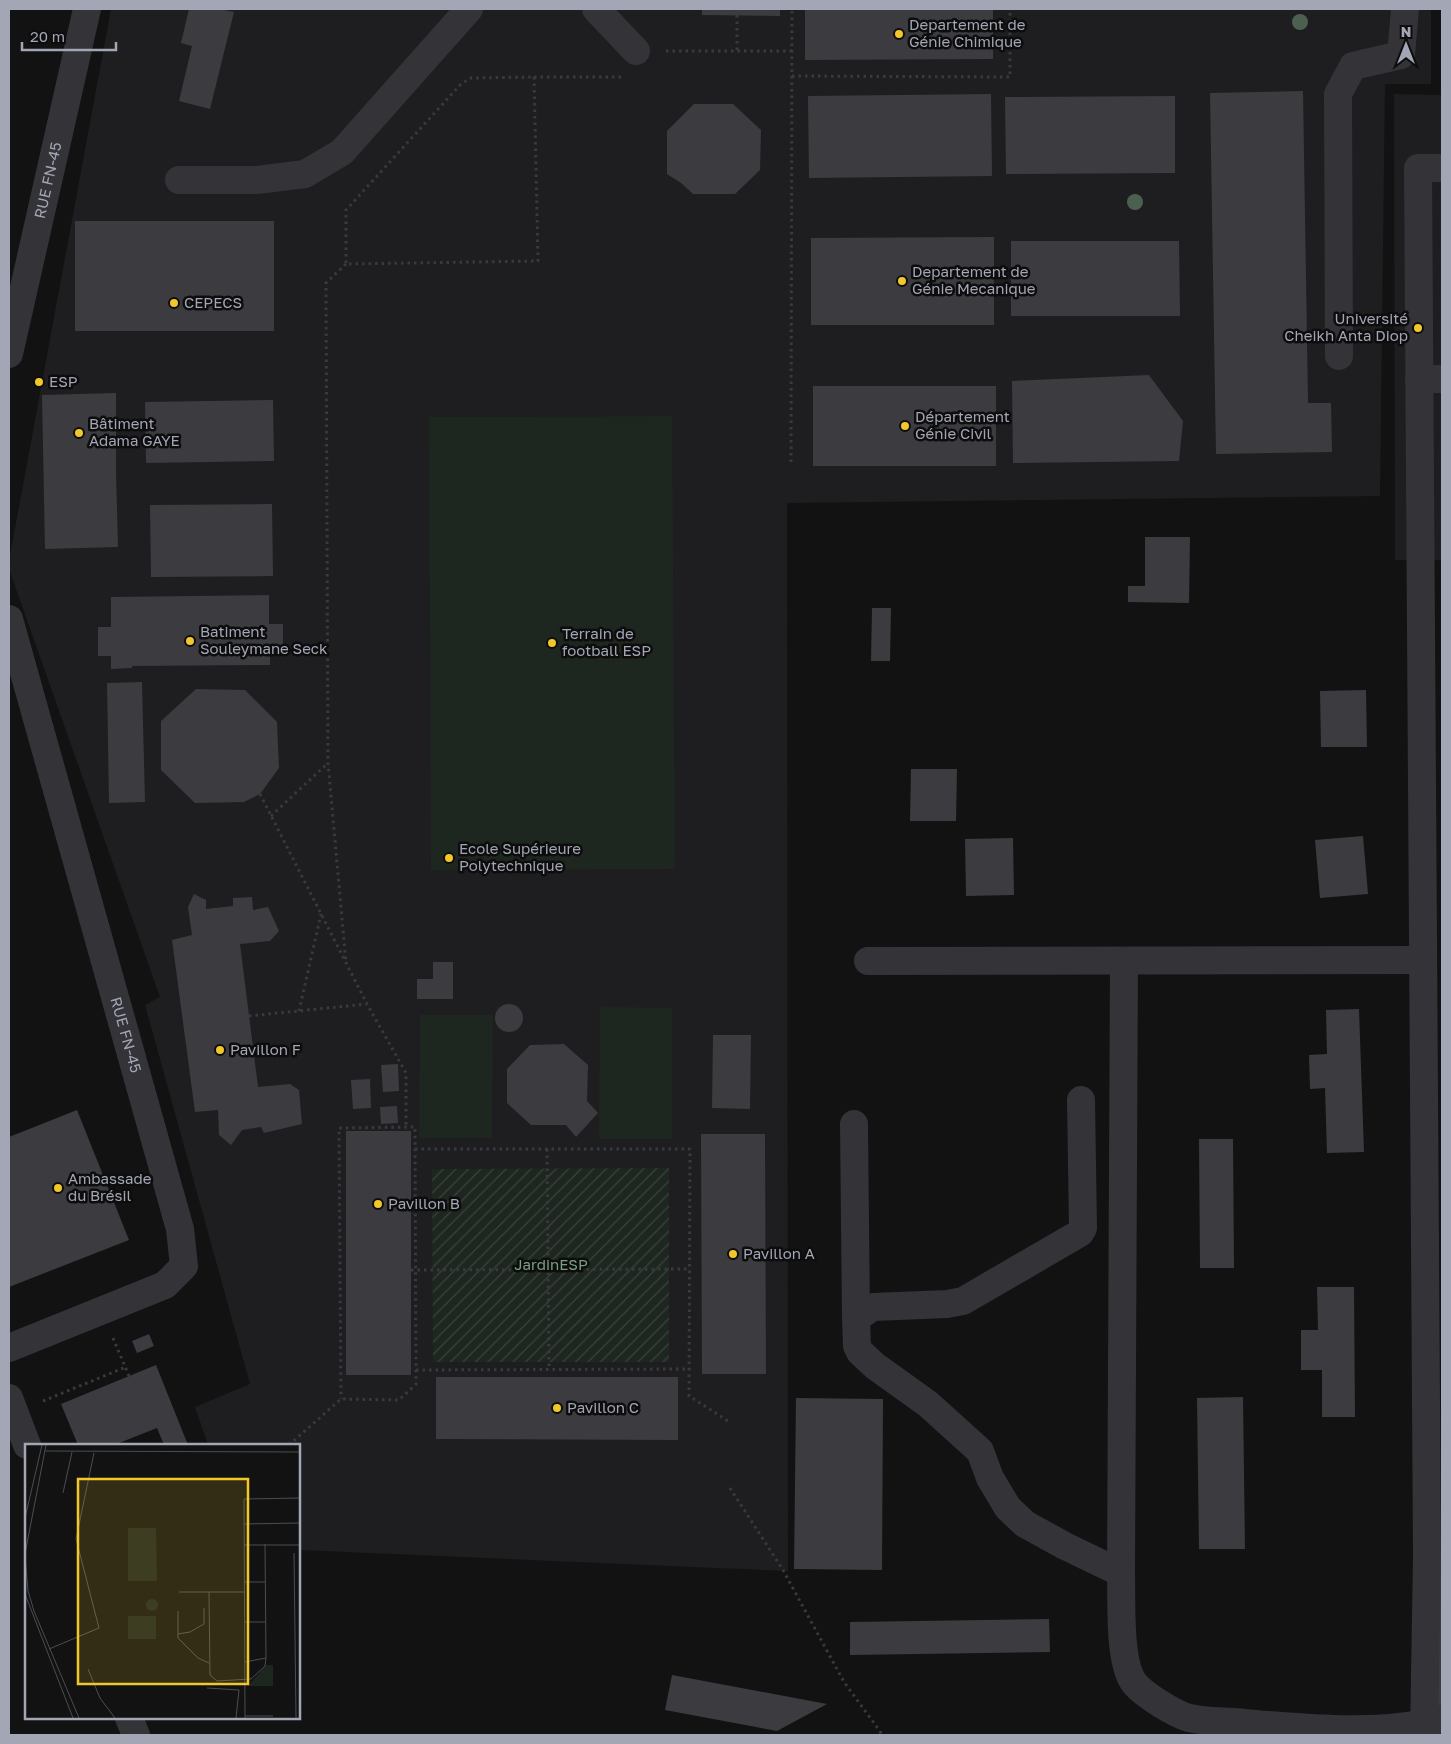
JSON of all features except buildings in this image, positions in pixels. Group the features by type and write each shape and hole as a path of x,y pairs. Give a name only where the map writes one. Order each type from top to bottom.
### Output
{"street":[{"name":"RUE FN-45","path":"9,354 86,9"},
{"path":"179,180 257,180 305,174 342,152 469,9"},
{"path":"596,9 636,51"},
{"path":"1339,356 1338,94 1353,66 1401,55 1404,9"},
{"path":"1124,960 1122,1572 1124,1653 1128,1671 1135,1684 1172,1712 1189,1718 1298,1727 1380,1728 1430,1726 1434,1555 1433,1220 1423,960 1432,878 1431,379 1418,168 1442,168"},
{"name":"RUE FN-45","path":"9,619 180,1229 184,1266 165,1286 9,1348"},
{"path":"868,961 1423,960"},
{"path":"856,1318 873,1307 947,1304 963,1300 1080,1233 1082,1228 1080,1100"},
{"path":"854,1124 856,1318 857,1346 860,1352 875,1366 928,1404 980,1451 990,1478 1008,1508 1025,1524 1065,1546 1122,1572"},
{"path":"9,1398 27,1444"},
{"path":"129,1719 136,1735"}],"path":[{"path":"791,462 792,9"},
{"path":"792,76 1010,77 1010,9"},
{"path":"737,15 737,51"},
{"path":"346,264 346,210 460,84 471,78 534,77 538,261 346,264 326,283 328,763 346,963"},
{"path":"271,816 328,763"},
{"path":"260,794 367,1004 406,1073 406,1127"},
{"path":"299,1011 321,914"},
{"path":"249,1016 367,1004"},
{"path":"290,1444 341,1399 399,1400 416,1384 415,1127 339,1128 341,1399"},
{"path":"415,1150 690,1149 690,1396 731,1423"},
{"path":"547,1150 549,1368"},
{"path":"410,1270 690,1269"},
{"path":"99,1311 129,1376"},
{"path":"38,1403 126,1368"},
{"path":"416,1370 690,1368"},
{"path":"730,1488 783,1570 844,1682 882,1735"}],"shaded area":[{"name":"Ecole Supérieure Polytechnique","path":"111,9 1431,9 1431,84 1385,84 1380,496 787,503 788,1571 300,1550 300,1444 208,1444 195,1407 250,1384 145,1005 160,997 9,569"},
{"name":"Université Cheikh Anta Diop","path":"1394,94 1442,95 1442,560 1395,560"}],"green space":[{"name":"Terrain de football ESP","path":"672,416 675,869 431,870 429,417"},
{"path":"600,1007 672,1008 672,1139 599,1139"},
{"path":"420,1015 493,1015 492,1138 419,1138"},
{"name":"JardinESP","path":"669,1168 669,1362 433,1362 432,1169"}],"place":[{"name":"Departement de Génie Chimique","path":"899,34"},
{"name":"Departement de Génie Mecanique","path":"902,281"},
{"name":"CEPECS","path":"174,303"},
{"name":"Université Cheikh Anta Diop","path":"1418,328"},
{"name":"ESP","path":"39,382"},
{"name":"Département Génie Civil","path":"905,426"},
{"name":"Bâtiment Adama GAYE","path":"79,433"},
{"name":"Batiment Souleymane Seck","path":"190,641"},
{"name":"Terrain de football ESP","path":"552,643"},
{"name":"Ecole Supérieure Polytechnique","path":"449,858"},
{"name":"Pavillon F","path":"220,1050"},
{"name":"Ambassade du Brésil","path":"58,1188"},
{"name":"Pavillon B","path":"378,1204"},
{"name":"Pavillon A","path":"733,1254"},
{"name":"Pavillon C","path":"557,1408"}]}
